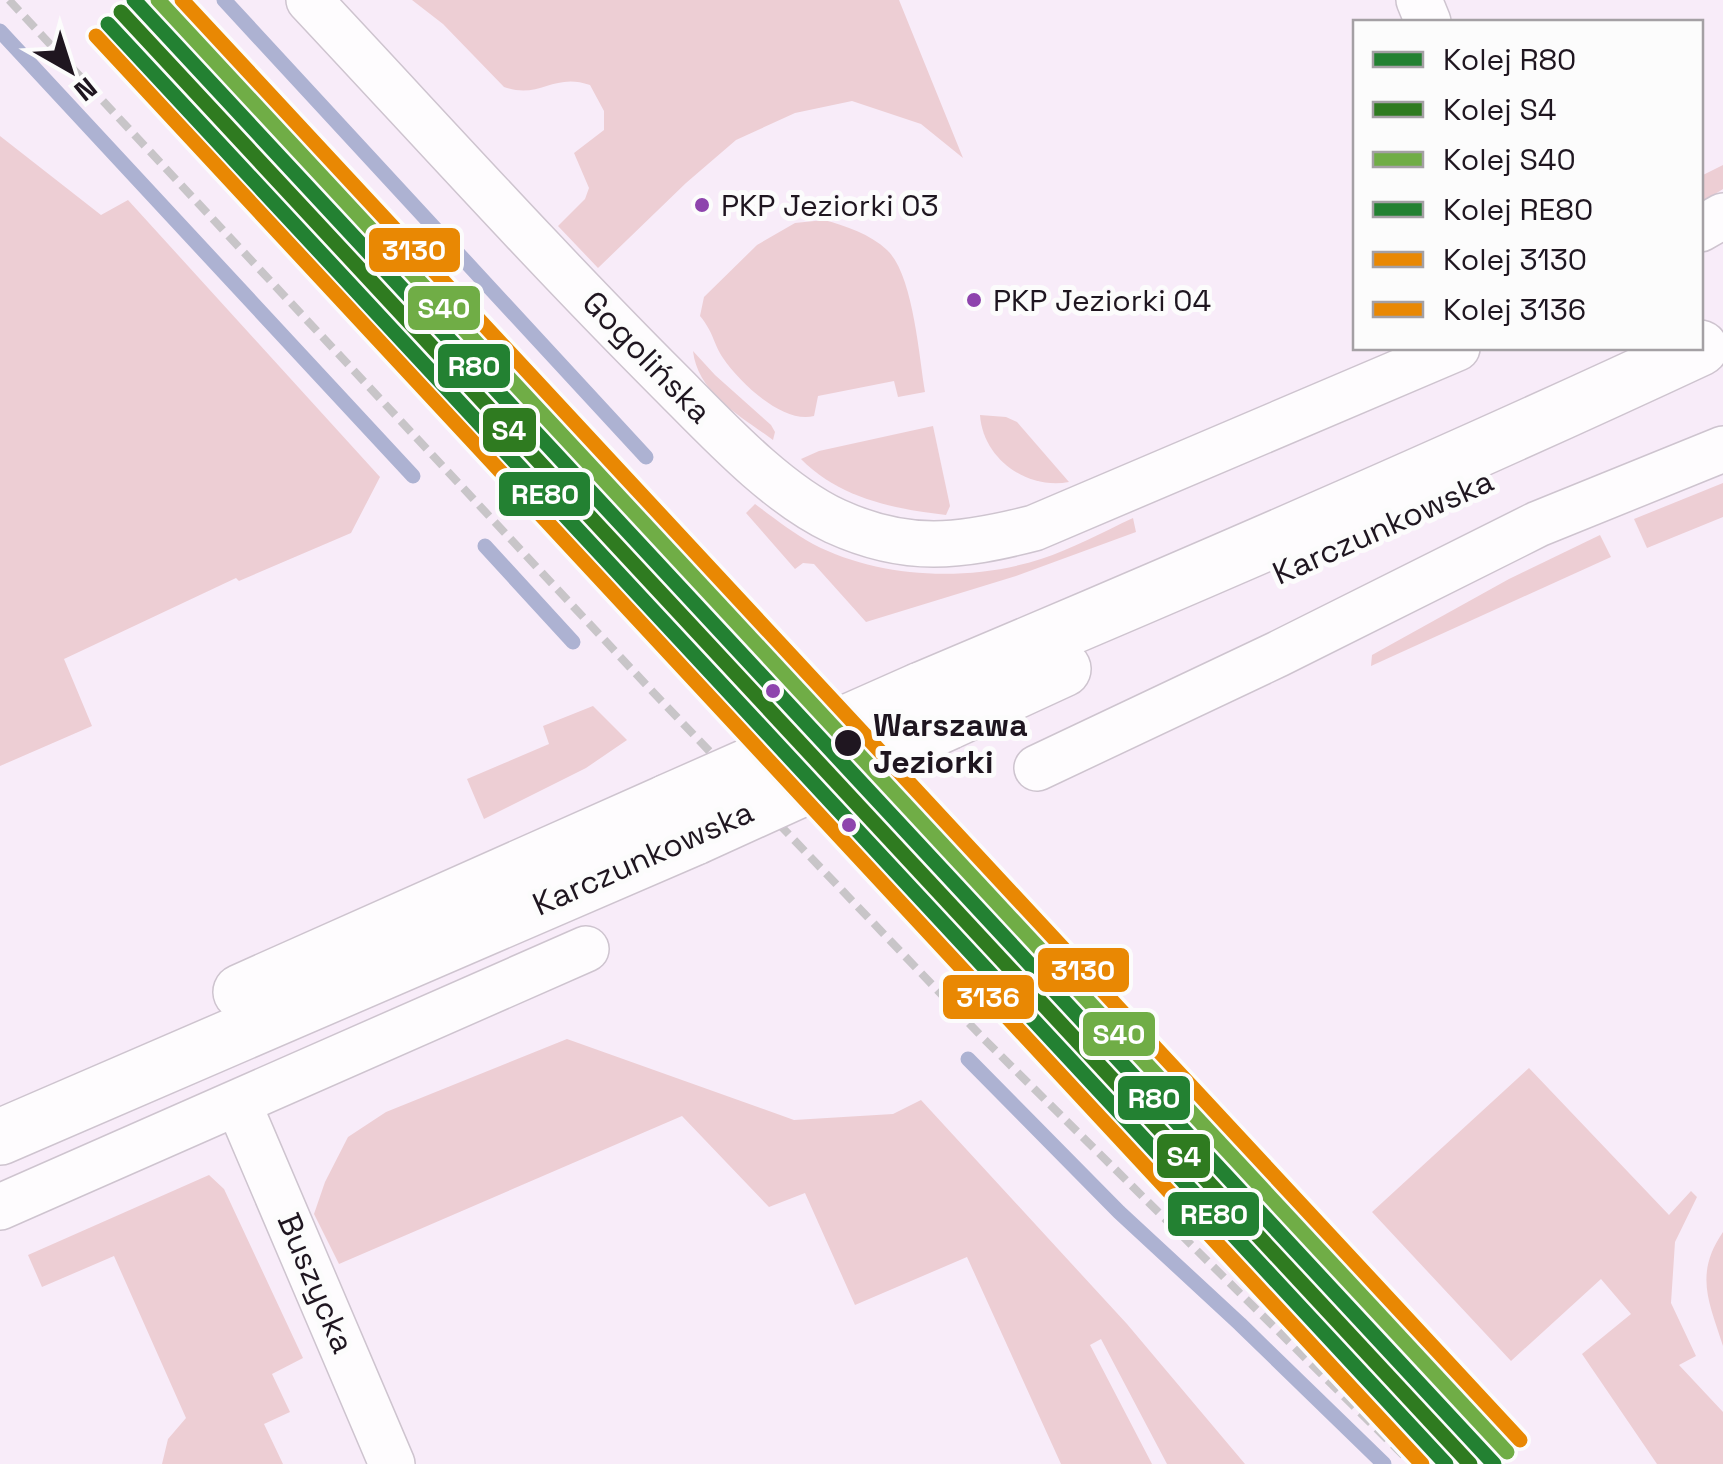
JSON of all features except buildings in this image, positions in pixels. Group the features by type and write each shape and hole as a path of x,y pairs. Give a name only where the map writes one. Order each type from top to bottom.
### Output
{"street":[{"name":"Gogolińska","path":"309,0 626,338 730,442 813,508 869,534 940,546 978,542 1068,516 1452,350"},
{"name":"Karczunkowska","path":"0,1137 681,819 935,706 1201,571 1554,416 1694,350"},
{"name":"Karczunkowska","path":"935,706 1186,613 1723,378"},
{"name":"Karczunkowska","path":"1037,768 1278,654 1538,524 1723,449"},
{"name":"Karczunkowska","path":"0,1099 681,819"},
{"name":"Karczunkowska","path":"0,1207 586,949"},
{"name":"Buszycka","path":"238,1103 392,1464"}],"shaded area":[{"path":"412,0 899,0 963,158 921,124 852,101 795,113 736,140 598,268 558,226 585,199 589,188 574,153 604,130 604,111 590,85 566,82 527,90 504,87 443,24"},
{"path":"0,136 101,215 128,200 380,477 351,533 239,581 236,578 64,659 92,726 0,766"},
{"path":"1723,165 1723,189 1703,202 1703,175"},
{"path":"824,220 873,239 896,262 914,316 925,392 898,397 894,381 818,396 814,416 802,417 763,399 740,379 720,353 700,316 704,297 757,245 795,223"},
{"path":"693,351 771,425 775,432 773,440 712,392 703,380"},
{"path":"980,415 1017,422 1069,482 1038,481 1010,468 989,445"},
{"path":"933,426 950,506 946,515 868,499 832,483 801,459 819,451"},
{"path":"1723,483 1723,517 1647,548 1634,519"},
{"path":"755,504 806,540 839,556 926,573 985,571 1041,559 1133,518 1136,532 1016,576 866,622 814,564 803,563 795,569 746,513"},
{"path":"1600,535 1611,557 1371,666 1372,655 1509,579"},
{"path":"593,706 627,740 586,768 484,819 467,779 549,744 543,726"},
{"path":"567,1039 794,1120 893,1114 921,1100 1127,1324 1245,1464 1167,1464 1101,1339 1090,1345 1152,1464 1061,1464 967,1257 855,1305 805,1193 769,1207 682,1116 339,1264 314,1214 348,1137 386,1112"},
{"path":"1529,1068 1669,1215 1691,1191 1697,1197 1675,1242 1671,1303 1696,1356 1679,1365 1723,1412 1723,1464 1657,1464 1582,1354 1631,1314 1601,1279 1511,1361 1372,1212"},
{"path":"209,1175 224,1189 303,1358 272,1374 290,1412 264,1424 283,1464 162,1464 168,1439 186,1418 114,1256 42,1287 28,1255"},
{"path":"1723,1232 1723,1346 1709,1302 1707,1275 1714,1247"}],"waterway":[{"path":"224,0 646,457"},
{"path":"0,31 413,476"},
{"path":"485,546 573,642"},
{"path":"968,1059 1119,1212 1384,1464"}],"railway":[{"path":"9,0 652,691 984,1039 1412,1464"}],"rail line":[{"name":"R80","path":"134,0 1494,1464"},
{"name":"S40","path":"158,0 1507,1452"},
{"name":"3130","path":"182,0 1520,1440"},
{"name":"S4","path":"121,12 1470,1464"},
{"name":"RE80","path":"108,24 1446,1464"},
{"name":"3136","path":"96,36 1422,1464"}],"place":[{"name":"PKP Jeziorki 03","path":"702,205"},
{"name":"PKP Jeziorki 04","path":"974,300"},
{"name":"Warszawa Jeziorki","path":"848,743"}]}
